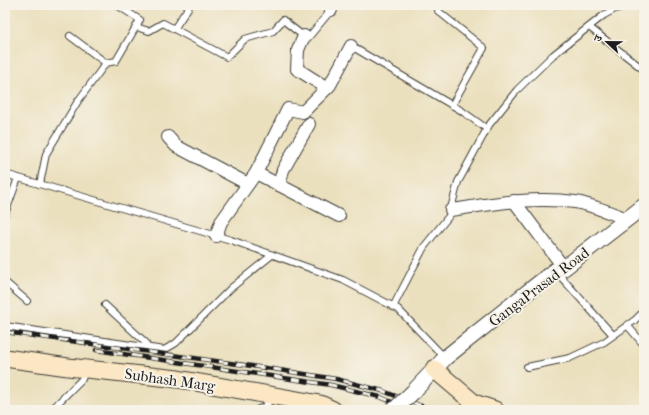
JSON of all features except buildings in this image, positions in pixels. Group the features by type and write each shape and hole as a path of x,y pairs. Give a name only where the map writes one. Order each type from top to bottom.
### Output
{"main road":[{"name":"Subhash Marg","path":"5,358 178,379 320,404 333,410"},
{"path":"440,367 474,404 495,410"}],"street":[{"path":"304,36 298,50 297,69 327,88"},
{"path":"216,236 221,222 256,173 288,109 304,112 327,88 351,46"},
{"path":"279,185 283,170 308,124"},
{"path":"168,137 176,146 248,184"},
{"path":"256,173 339,216"},
{"path":"450,210 527,200 577,202 628,219"},
{"path":"514,201 563,273"},
{"name":"GangaPrasad Road","path":"440,367 563,273 644,206"},
{"path":"407,410 417,394 440,367"},
{"path":"394,410 417,394"}],"lane":[{"path":"40,184 46,154 78,101 106,63 116,61 140,20 117,5"},
{"path":"174,29 190,5"},
{"path":"440,5 438,11 484,48 452,105"},
{"path":"394,307 424,248 449,216 458,182 487,129 517,90 553,55 604,15 616,7 630,5"},
{"path":"136,27 149,32 163,23 227,57 246,39 273,31 283,20 307,39 333,7"},
{"path":"589,27 644,70"},
{"path":"70,36 106,63"},
{"path":"351,46 452,105 487,129"},
{"path":"5,174 216,236 343,280 398,310 440,367"},
{"path":"5,214 18,178"},
{"path":"5,326 164,350 176,343 231,288 272,255"},
{"path":"563,273 613,335"},
{"path":"5,282 27,302"},
{"path":"105,305 146,342 146,347"},
{"path":"527,367 570,358 604,342 628,325 644,310"},
{"path":"628,325 644,345"},
{"path":"51,410 82,379 86,369"},
{"path":"257,410 266,406 273,396"}],"railway":[{"path":"5,332 336,379 383,391 432,410"},
{"path":"96,350 331,385 380,397 411,410"}]}
